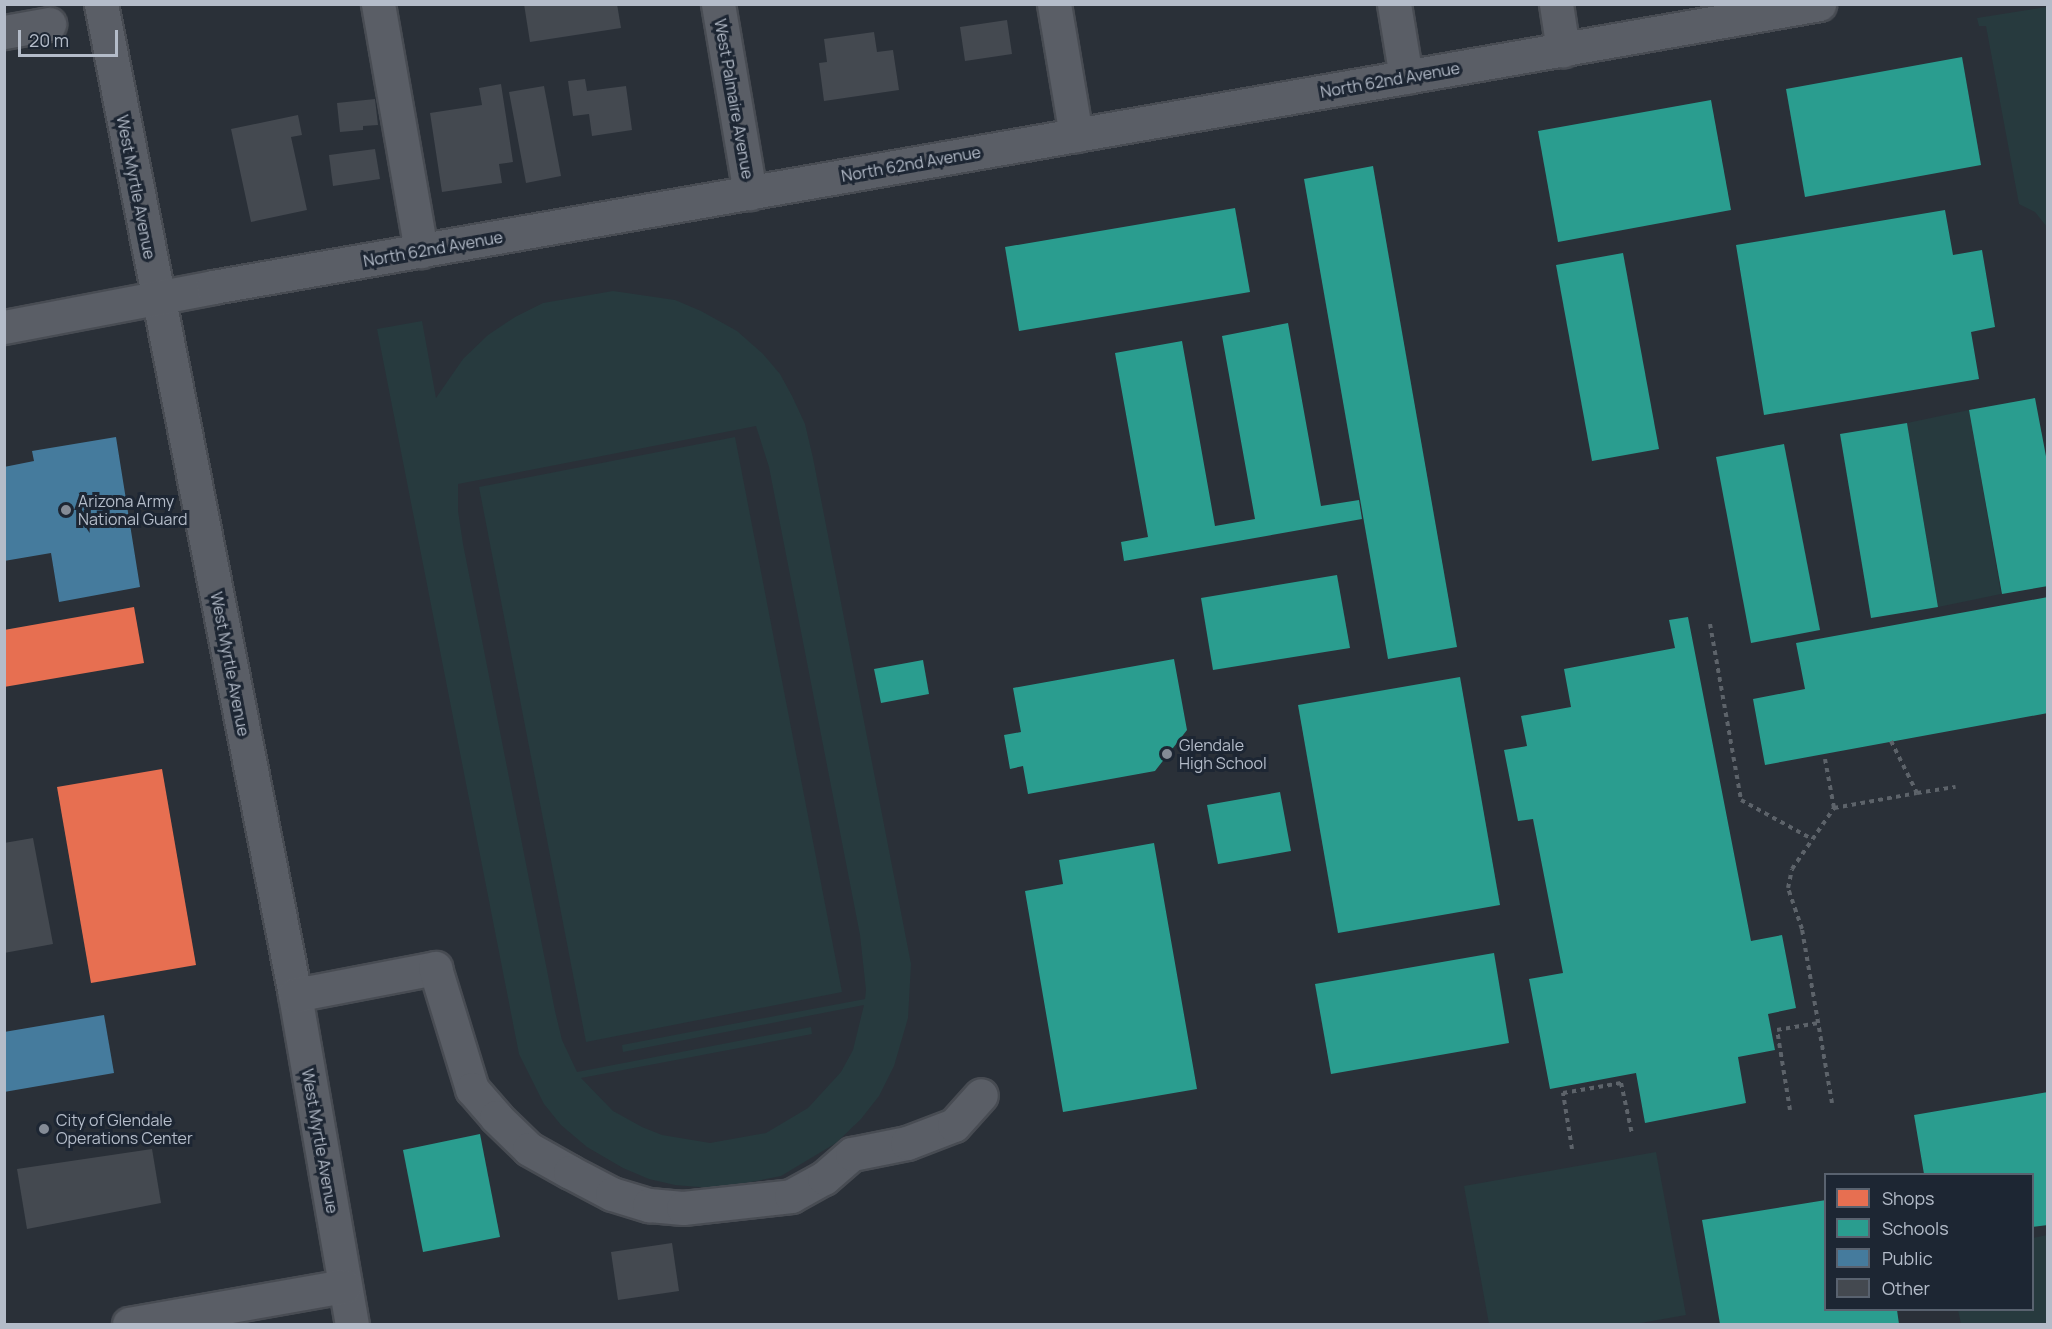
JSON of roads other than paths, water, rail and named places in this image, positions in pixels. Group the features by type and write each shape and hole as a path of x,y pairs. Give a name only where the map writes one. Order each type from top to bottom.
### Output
{"street":[{"name":"West Myrtle Avenue","path":"101,4 295,996 352,1324"},
{"path":"378,4 421,251"},
{"name":"West Palmaire Avenue","path":"718,4 750,193"},
{"path":"1054,4 1076,135"},
{"path":"1394,4 1406,77"},
{"path":"1556,4 1563,50"},
{"name":"North 62nd Avenue","path":"4,327 421,251 1563,50 1733,12 1819,4"},
{"path":"4,32 49,24"},
{"path":"295,996 435,968 472,1089 496,1117 529,1149 560,1167 612,1194 649,1205 683,1208 791,1196 824,1178 852,1154 907,1143 954,1125 981,1095"},
{"path":"129,1324 345,1286"}],"place":[{"name":"Arizona Army National Guard","path":"66,510"},
{"name":"Glendale High School","path":"1167,754"},
{"name":"City of Glendale Operations Center","path":"44,1129"}]}
